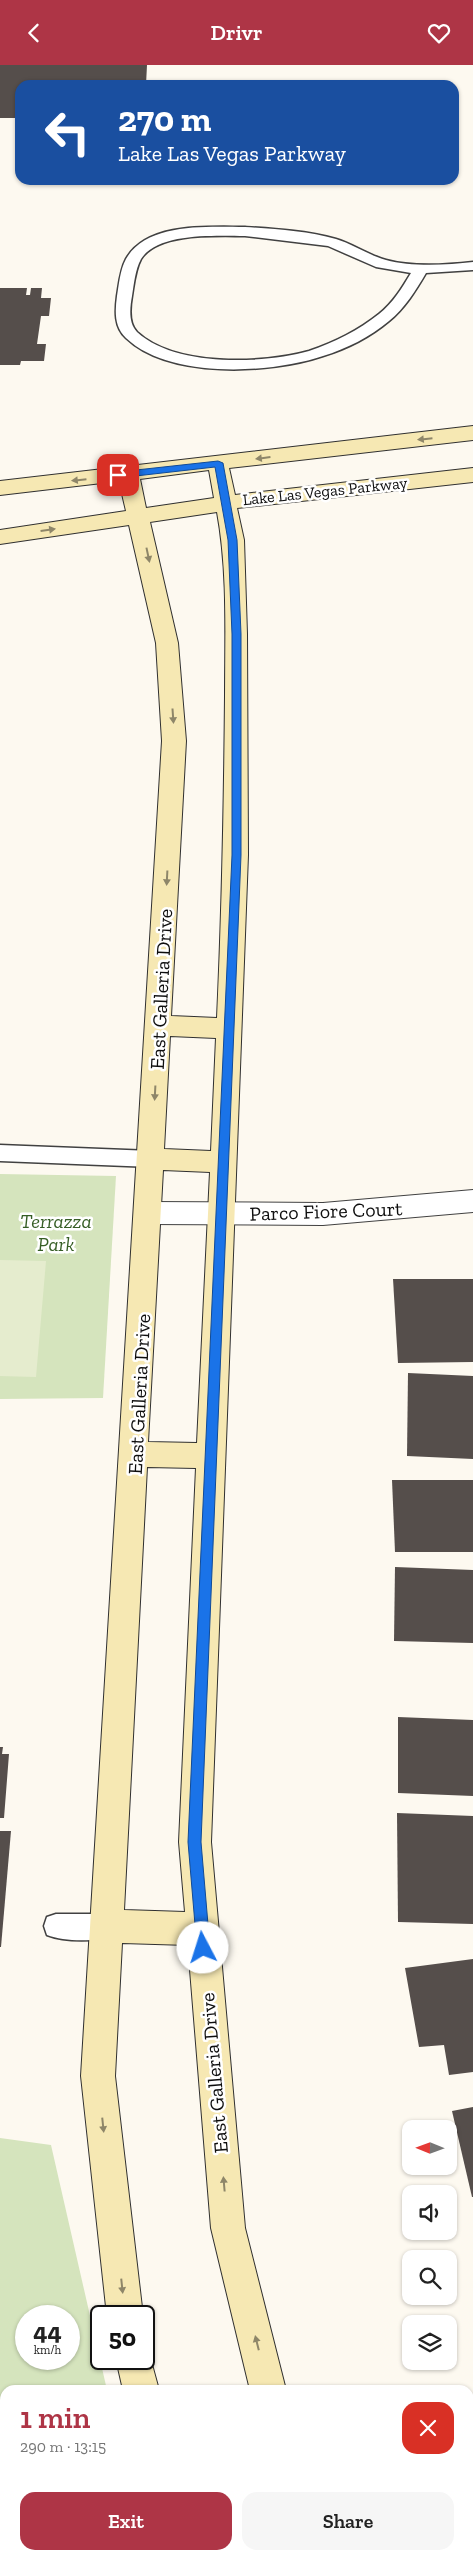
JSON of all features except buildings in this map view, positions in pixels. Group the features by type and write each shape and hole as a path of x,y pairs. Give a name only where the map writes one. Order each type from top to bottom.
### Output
{"main road":[{"name":"Lake Las Vegas Parkway","path":"0,488 473,433"},
{"name":"East Galleria Drive","path":"218,463 232,540 236,634 236,855 195,1842 228,2228 267,2385"},
{"name":"East Galleria Drive","path":"124,2305 98,2076 152,1159 174,741 167,643 128,474"},
{"name":"Lake Las Vegas Parkway","path":"0,537 226,503 473,475"},
{"path":"158,1026 230,1028"},
{"path":"152,1159 224,1162"},
{"path":"135,1454 211,1456"},
{"path":"107,1927 202,1929"},
{"path":"136,2370 140,2385"}],"street":[{"name":"Parco Fiore Court","path":"148,1213 323,1214 473,1201"}],"lane":[{"path":"422,267 406,294 378,322 346,341 307,356 260,362 199,363 156,351 129,335 121,318 127,281 135,257 157,239 193,233 263,233 333,243 388,265 422,267 456,269 473,266"},
{"path":"0,1153 152,1159"},
{"path":"56,1926 107,1927"}],"green space":[{"name":"Terrazza Park","path":"0,1174 116,1176 103,1398 0,1399"},
{"path":"0,1260 46,1261 36,1377 0,1376"},
{"path":"0,2138 51,2145 90,2316 90,2370 102,2370 106,2385 0,2385"}],"route":[{"path":"118,475 218,463 232,540 236,634 236,855 195,1842 203,1948"}]}
